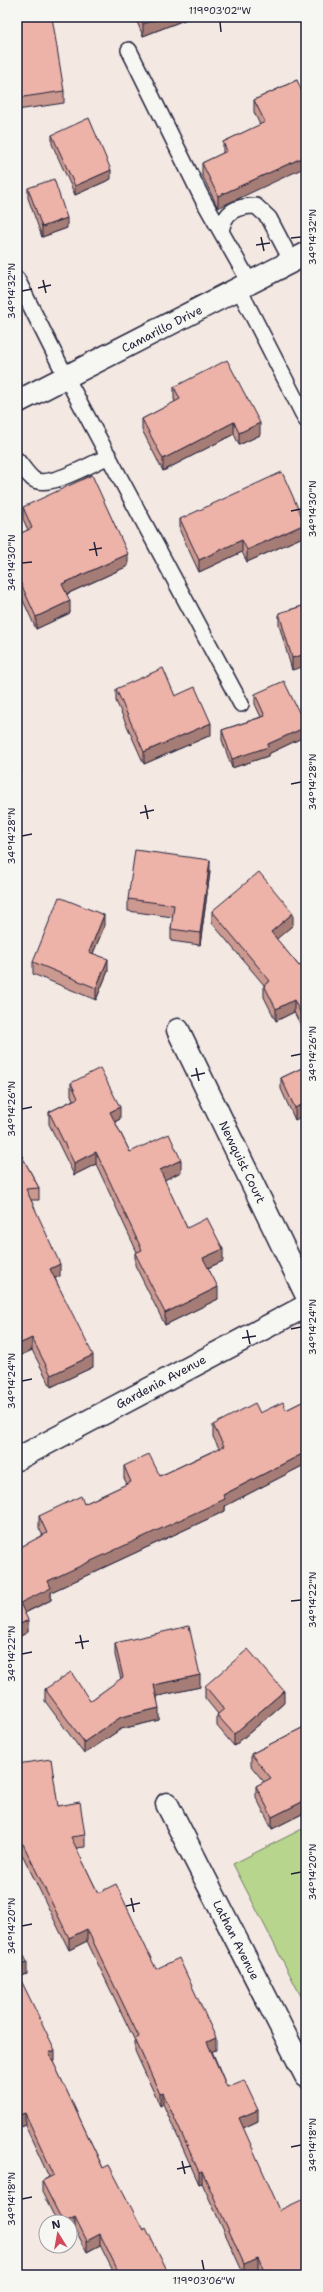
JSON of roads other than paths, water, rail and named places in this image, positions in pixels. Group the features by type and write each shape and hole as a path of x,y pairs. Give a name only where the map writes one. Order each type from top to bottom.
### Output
{"street":[{"name":"Camarillo Drive","path":"17,402 299,258"},
{"name":"Newquist Court","path":"178,1030 306,1294"},
{"name":"Gardenia Avenue","path":"17,1459 306,1306"},
{"name":"Lathan Avenue","path":"167,1804 306,2076"}],"lane":[{"path":"129,50 167,131 221,231 306,420"},
{"path":"221,231 223,221 230,213 240,206 256,206 269,218 299,258"},
{"path":"17,279 66,378 241,704"},
{"path":"17,460 34,480 45,483 66,476 109,456"}]}
